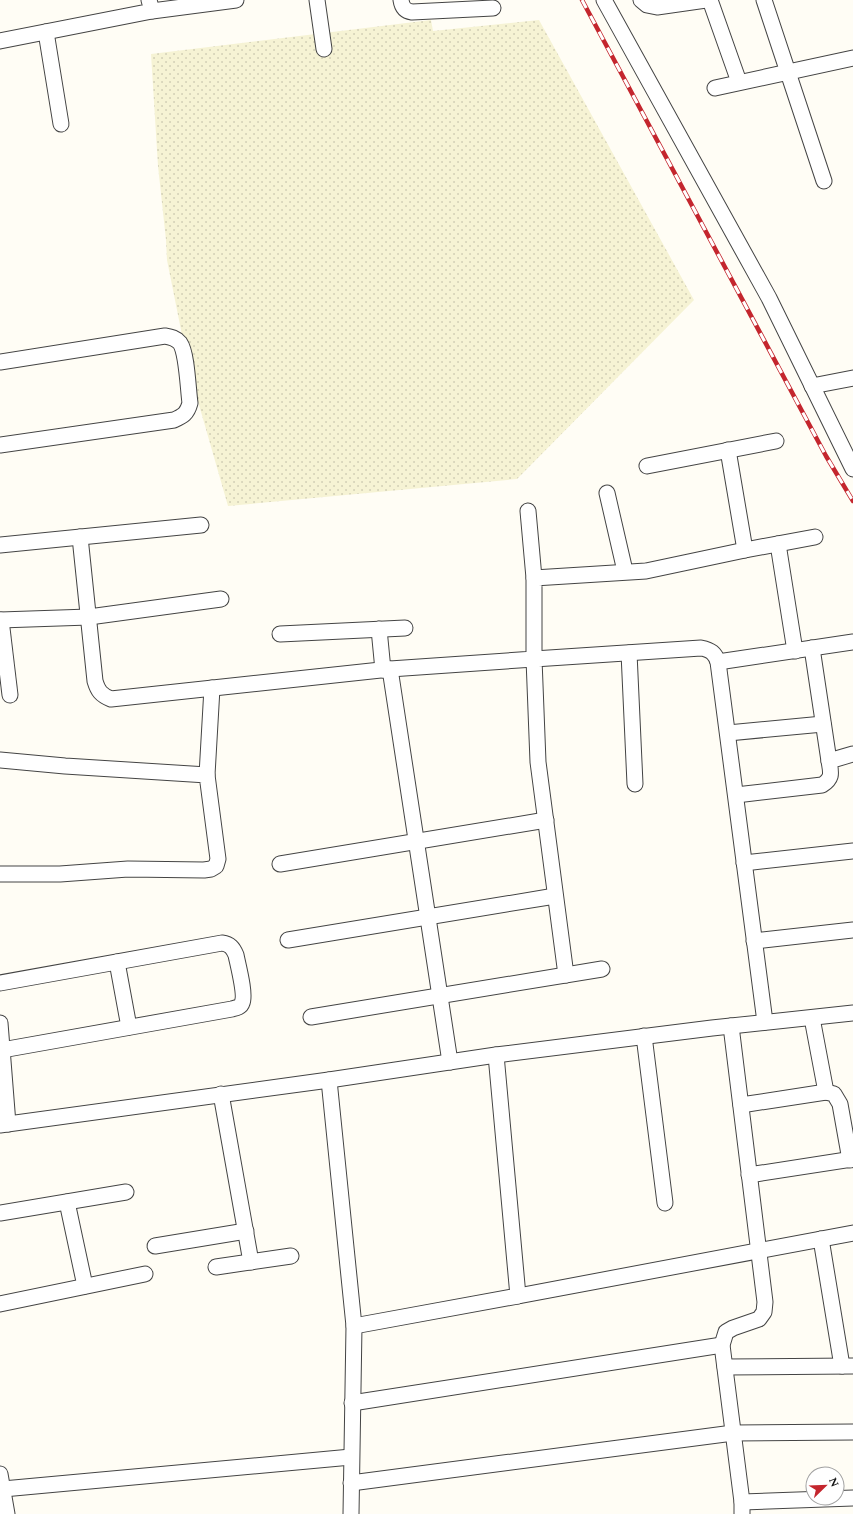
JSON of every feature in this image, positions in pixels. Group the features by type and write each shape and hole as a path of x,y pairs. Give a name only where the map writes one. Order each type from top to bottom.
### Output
{"street":[{"path":"0,41 46,32 151,6 236,0"},
{"path":"318,0 324,49"},
{"path":"401,0 406,11 412,12 493,8"},
{"path":"604,0 769,298 853,469"},
{"path":"641,0 646,5 657,7 706,0"},
{"path":"710,0 739,82"},
{"path":"764,0 824,181"},
{"path":"46,32 61,124"},
{"path":"715,88 853,58"},
{"path":"0,362 166,336 173,337 179,342 183,350 190,403 188,412 174,420 0,441"},
{"path":"812,386 853,378"},
{"path":"646,466 776,441"},
{"path":"728,450 745,550"},
{"path":"607,493 625,571"},
{"path":"528,512 534,578 534,659 538,762 566,975"},
{"path":"0,545 201,525"},
{"path":"80,537 95,681 103,696 111,699 386,670 701,648 709,650 715,654 718,662 728,733 765,1022"},
{"path":"534,578 625,571 646,571 667,568 745,550 815,537"},
{"path":"778,544 795,651"},
{"path":"10,695 0,620 89,617 221,599"},
{"path":"280,634 405,628"},
{"path":"379,629 416,842 450,1062"},
{"path":"718,662 853,642"},
{"path":"736,795 822,785 828,781 831,775 812,648"},
{"path":"629,653 635,784"},
{"path":"0,874 60,874 128,869 211,869 216,866 218,859 207,775 212,688"},
{"path":"728,733 823,724"},
{"path":"829,761 853,754"},
{"path":"0,760 79,767 207,775"},
{"path":"280,864 546,820"},
{"path":"744,863 853,851"},
{"path":"288,940 555,896"},
{"path":"754,940 853,930"},
{"path":"0,983 222,943 228,944 234,949 243,995 242,1003 239,1007 2,1050"},
{"path":"117,962 129,1027"},
{"path":"311,1017 602,969"},
{"path":"0,1029 4,1124 329,1080 496,1055 644,1036 853,1013"},
{"path":"812,1018 826,1092"},
{"path":"731,1026 765,1302 764,1312 759,1319 726,1332 722,1344 742,1508 853,1498"},
{"path":"644,1036 665,1203"},
{"path":"496,1055 518,1296"},
{"path":"329,1080 354,1326 350,1483 351,1514"},
{"path":"741,1105 826,1092 834,1094 840,1104 851,1159 749,1174"},
{"path":"221,1094 251,1262"},
{"path":"0,1213 126,1192"},
{"path":"67,1202 86,1286"},
{"path":"155,1246 246,1231"},
{"path":"354,1326 853,1232"},
{"path":"725,1367 848,1366 821,1239"},
{"path":"216,1267 291,1256"},
{"path":"0,1304 145,1274"},
{"path":"352,1403 722,1344"},
{"path":"350,1483 733,1433 853,1432"},
{"path":"3,1489 351,1457"},
{"path":"0,1474 7,1514"}],"shaded area":[{"path":"431,20 433,31 539,20 694,300 517,479 228,506 189,370 167,260 158,166 151,54"}],"railway":[{"path":"582,0 826,456 853,501"}]}
